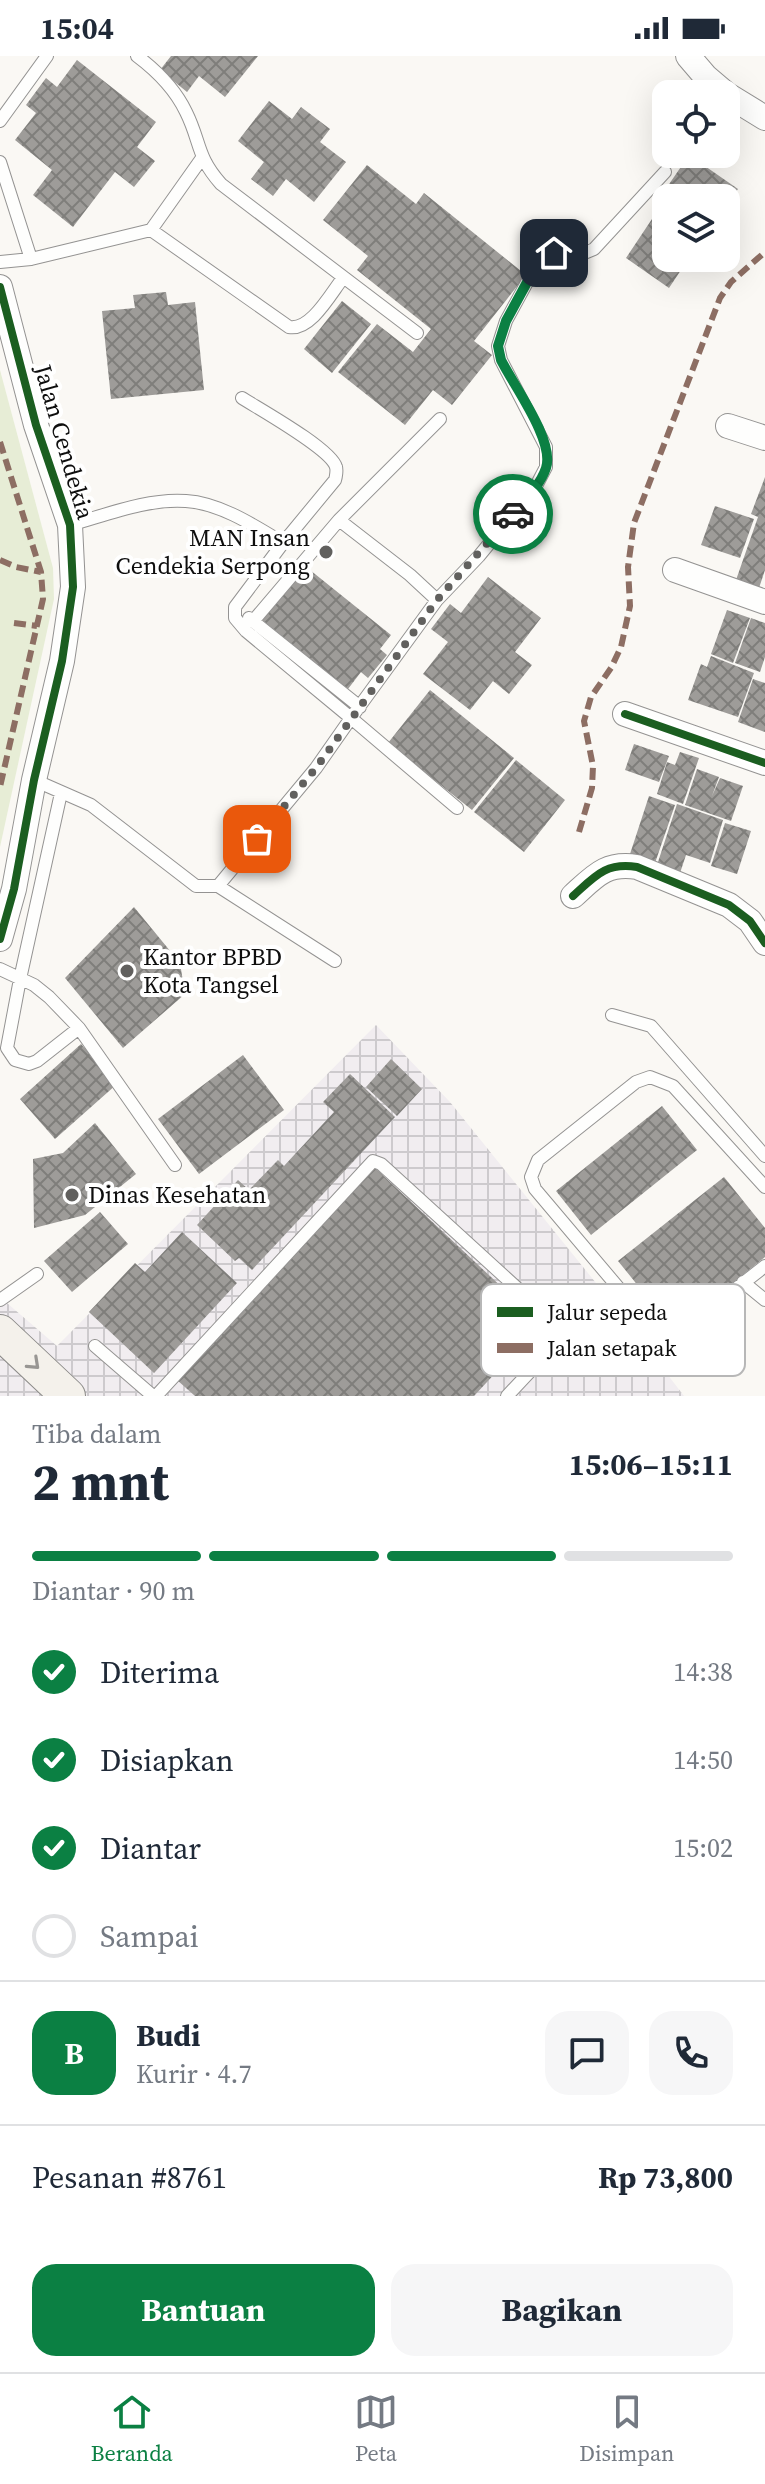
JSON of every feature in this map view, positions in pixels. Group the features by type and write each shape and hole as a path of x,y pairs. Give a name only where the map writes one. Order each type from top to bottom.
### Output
{"main road":[{"path":"0,1332 68,1396"}],"street":[{"path":"688,56 710,80"},
{"path":"740,103 765,118"},
{"name":"Jalan Cendekia","path":"0,287 36,425 70,525 73,587 62,661 34,780 14,889 0,939"},
{"path":"728,426 765,438"},
{"path":"675,570 765,602"},
{"path":"625,714 765,763"},
{"path":"573,896 609,867 622,864 637,867 729,905 750,921 765,943"}],"lane":[{"path":"0,121 47,56"},
{"path":"137,56 170,86 186,112 202,158 221,184 417,333"},
{"path":"0,262 31,259 151,230 202,158"},
{"path":"0,162 31,259"},
{"path":"218,886 316,768 437,600 535,488 546,467 546,447 501,360 498,346 502,330 521,292 538,266 554,253 577,256 594,249 665,172"},
{"path":"151,230 289,327 297,328 306,323 343,278"},
{"path":"242,398 315,445 330,457 337,468 335,480 235,607 235,618 256,639 356,712"},
{"path":"254,620 339,520 440,419"},
{"path":"70,525 127,509 188,501 212,507 252,524 283,543"},
{"path":"339,520 437,600"},
{"path":"235,618 240,616 254,620 457,808"},
{"path":"34,780 91,805 196,886 218,886 335,961"},
{"path":"61,793 7,1048 15,1060 29,1064 79,1028"},
{"path":"0,969 49,997 79,1028 175,1165"},
{"path":"612,1015 651,1026 765,1156"},
{"path":"615,1284 535,1189 531,1177 538,1160 636,1082 650,1077 673,1086 765,1187"},
{"path":"95,1346 154,1396 373,1161 381,1164 513,1284"},
{"path":"740,1284 765,1266"},
{"path":"0,1300 37,1274"},
{"path":"743,1282 765,1300"},
{"path":"507,1396 526,1376"}],"shaded area":[{"path":"376,1025 450,1102 597,1284 481,1284 481,1376 669,1376 684,1396 0,1396 0,1297 57,1346"}],"green space":[{"path":"0,370 53,568 54,599 0,847"}],"building":[{"path":"171,56 258,56 225,97 199,76 187,92 160,70"},
{"path":"77,60 156,122 137,147 155,161 134,187 115,172 73,227 33,195 52,170 15,140 36,113 26,105 46,78 57,87"},
{"path":"269,101 292,119 301,107 330,129 320,142 346,162 314,202 286,179 273,196 251,179 264,162 238,141"},
{"path":"367,165 416,204 424,193 526,275 474,341 492,355 452,405 433,390 405,425 338,372 377,324 413,352 431,329 357,270 368,256 323,220"},
{"path":"680,168 708,168 731,184 669,184"},
{"path":"652,219 652,272 680,272 669,288 626,258"},
{"path":"166,292 168,305 195,302 204,390 111,399 102,311 135,308 133,295"},
{"path":"342,301 371,324 332,373 304,349"},
{"path":"765,477 765,570 759,588 736,580 758,517 751,514"},
{"path":"715,506 754,519 740,558 701,545"},
{"path":"305,566 391,635 380,649 387,655 368,678 361,672 348,689 262,620"},
{"path":"488,577 541,618 515,652 532,665 509,694 493,681 470,710 423,674 448,642 431,629 450,604 461,613"},
{"path":"727,610 750,618 733,663 711,654"},
{"path":"751,618 765,623 765,657 760,672 735,663"},
{"path":"711,656 754,673 738,717 688,700 701,664 707,667"},
{"path":"753,679 765,683 765,732 738,722"},
{"path":"430,690 514,758 472,810 388,743"},
{"path":"634,744 669,756 659,782 625,770"},
{"path":"680,752 699,758 683,804 657,794 667,762 675,765"},
{"path":"516,760 565,800 524,852 474,812"},
{"path":"697,769 719,777 712,796 720,778 743,786 731,821 685,805"},
{"path":"649,796 675,805 655,863 630,854"},
{"path":"677,804 723,820 710,863 686,855 680,873 657,865"},
{"path":"725,823 751,831 737,874 711,866"},
{"name":"Kantor BPBD Kota Tangsel","path":"134,907 180,963 185,994 123,1048 65,978"},
{"path":"81,1044 117,1084 55,1139 20,1099"},
{"path":"243,1055 284,1110 199,1174 158,1119"},
{"path":"391,1059 422,1089 397,1116 366,1087"},
{"path":"350,1074 395,1117 252,1270 239,1258 235,1261 197,1225 238,1180 249,1190 278,1160 284,1166 334,1112 323,1102"},
{"path":"662,1106 697,1150 591,1235 556,1191"},
{"name":"Dinas Kesehatan","path":"95,1123 136,1174 85,1215 34,1228 33,1159 63,1153"},
{"path":"375,1168 498,1284 481,1284 481,1376 493,1376 474,1396 195,1396 177,1380"},
{"path":"724,1177 765,1228 765,1257 731,1284 637,1284 618,1261"},
{"path":"100,1212 128,1244 72,1292 44,1261"},
{"path":"182,1232 237,1283 154,1373 89,1312 135,1263 145,1272"}],"marked path":[{"path":"579,832 592,788 593,766 584,721 591,697 621,647 630,606 628,567 634,523 720,298 731,282 765,252"},
{"path":"0,442 41,572 43,599 0,787"},
{"path":"0,560 41,572"},
{"path":"14,623 37,626"}],"cycle path":[{"path":"0,287 36,425 70,525 73,587 62,661 34,780 14,889 0,939"},
{"path":"625,714 765,763"},
{"path":"573,896 602,872 617,867 637,867 729,905 750,921 765,943"}],"way so far":[{"path":"257,839 316,768 423,617 513,514"}],"place":[{"name":"MAN Insan Cendekia Serpong","path":"326,552"},
{"name":"Kantor BPBD Kota Tangsel","path":"127,971"},
{"name":"Dinas Kesehatan","path":"72,1195"}],"route":[{"path":"513,514 535,488 546,467 546,447 501,360 498,346 506,321 531,275 554,253"}]}
